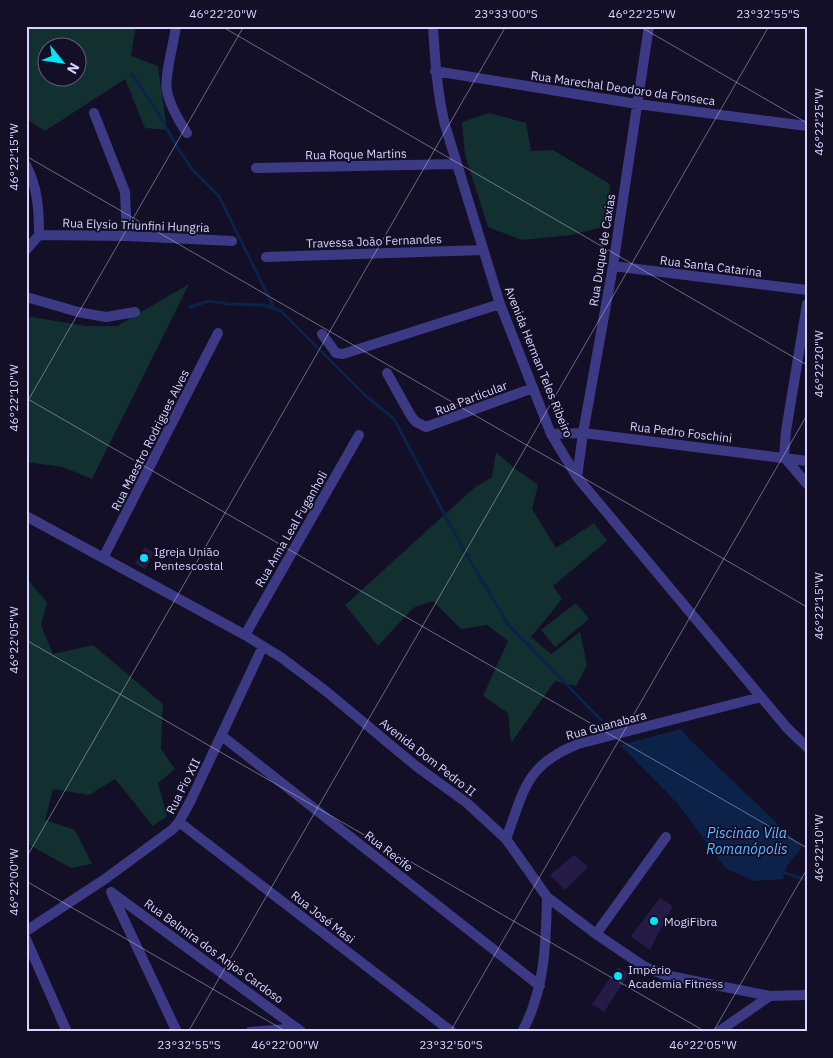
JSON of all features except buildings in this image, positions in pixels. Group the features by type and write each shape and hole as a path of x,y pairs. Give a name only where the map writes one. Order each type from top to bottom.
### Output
{"street":[{"path":"176,26 167,90 175,112 187,133"},
{"name":"Avenida Herman Teles Ribeiro","path":"433,26 435,71 444,125 500,304 551,434 577,477 788,729 807,747"},
{"name":"Rua Duque de Caxias","path":"577,477 613,266 649,26"},
{"name":"Rua Marechal Deodoro da Fonseca","path":"435,71 637,104 807,126"},
{"path":"94,114 125,192 127,236"},
{"name":"Rua Roque Martins","path":"256,168 457,164"},
{"path":"26,165 37,194 39,212 39,235 26,250"},
{"name":"Rua Elysio Triunfini Hungria","path":"39,235 127,236 232,241"},
{"name":"Travessa João Fernandes","path":"266,257 483,250"},
{"name":"Rua Santa Catarina","path":"613,266 807,290"},
{"path":"26,298 78,312 106,317 135,312"},
{"path":"322,334 336,353 343,354 500,304"},
{"path":"807,304 786,431 784,457 807,484"},
{"name":"Rua Maestro Rodrigues Alves","path":"103,558 218,333"},
{"name":"Rua Particular","path":"387,373 411,416 416,422 426,427 533,388"},
{"name":"Rua Pedro Foschini","path":"551,434 583,433 807,461"},
{"name":"Rua Anna Leal Fuganholi","path":"245,635 359,435"},
{"name":"Avenida Dom Pedro II","path":"26,516 245,635 282,658 327,692 416,766 467,803 506,839 547,897 645,968 666,976 770,996 807,995"},
{"name":"Rua Pio XII","path":"26,931 105,879 173,829 179,822 222,736 263,646"},
{"name":"Rua Guanabara","path":"506,839 517,805 526,786 540,766 552,756 578,744 761,697"},
{"name":"Rua Recife","path":"222,736 540,986"},
{"name":"Rua José Masi","path":"179,822 452,1032"},
{"path":"596,934 666,837"},
{"path":"105,879 177,1032"},
{"name":"Rua Belmira dos Anjos Cardoso","path":"111,892 300,1030"},
{"path":"522,1032 540,986 546,946 547,897"},
{"path":"26,940 67,1032"},
{"path":"718,1032 770,996"},
{"path":"250,1032 300,1030"}],"green space":[{"path":"26,26 136,26 131,56 158,66 167,130 145,128 125,79 45,131 26,119"},
{"path":"490,113 526,123 531,151 553,150 610,184 606,226 571,235 522,240 488,227 465,155 462,122"},
{"path":"189,284 92,479 63,467 26,462 26,397 30,393 26,387 26,316 86,326 117,326"},
{"path":"496,452 538,485 532,509 556,548 594,523 607,541 553,586 562,599 531,637 551,654 580,632 587,665 576,686 555,681 511,743 508,713 483,696 508,641 487,625 461,629 433,601 413,608 378,646 345,605 474,488 492,477"},
{"path":"26,578 47,602 41,625 53,654 93,645 163,704 161,749 175,769 158,783 167,816 153,826 115,779 89,795 53,789 45,820 75,830 92,864 71,868 26,843"},
{"path":"576,603 589,619 555,647 541,630"}],"water":[{"name":"Piscinão Vila Romanópolis","path":"681,729 689,739 802,847 786,867 783,879 754,881 725,868 678,804 620,745"}],"waterway":[{"path":"132,74 192,169 219,196 274,308"},
{"path":"190,307 209,301 229,304 264,305 281,311 366,396 394,419 463,549 508,624 601,720"},
{"path":"781,872 807,880"}],"place":[{"name":"Igreja União Pentescostal","path":"144,558"},
{"name":"MogiFibra","path":"654,921"},
{"name":"Império Academia Fitness","path":"618,976"}]}
